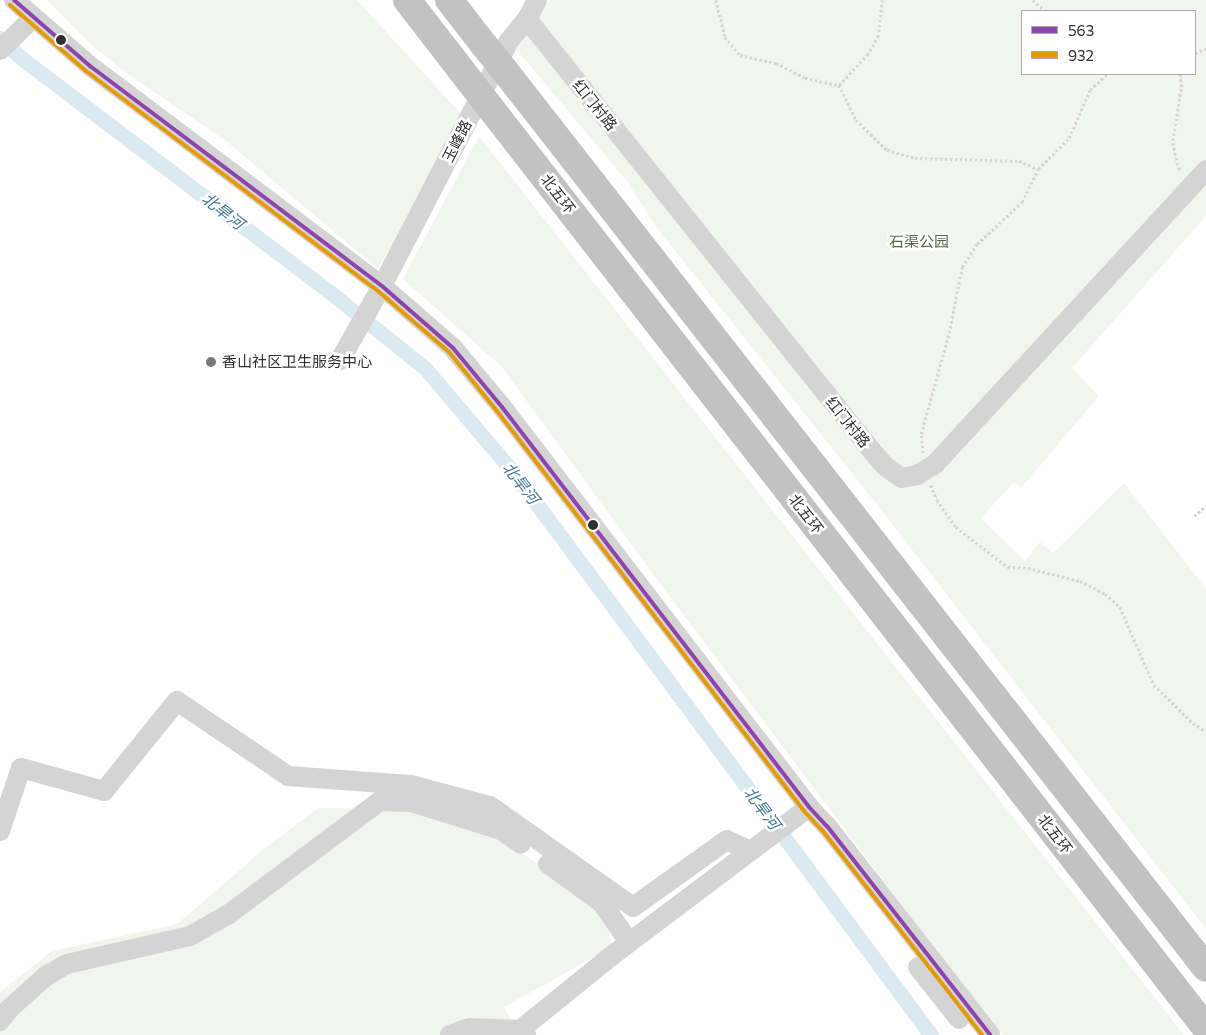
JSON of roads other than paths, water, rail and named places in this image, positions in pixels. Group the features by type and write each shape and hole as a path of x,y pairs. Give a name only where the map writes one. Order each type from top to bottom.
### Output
{"highway":[{"name":"北五环","path":"407,0 1206,1028"},
{"path":"449,0 1206,968"}],"street":[{"path":"14,0 27,24 90,66 382,286 452,348 496,399 809,807 827,826 990,1035"},
{"name":"玉峰路","path":"340,360 382,286 509,41 526,19 537,0"},
{"name":"红门村路","path":"526,19 886,467 902,478 917,476 935,464 1203,181"},
{"path":"0,50 27,24"},
{"path":"0,831 21,768 104,791 177,701 288,776 411,785 490,806 633,907 727,840 751,850"},
{"path":"0,1021 9,1008 46,976 68,964 190,936 229,914 380,801 411,802 501,830 602,902 629,942"},
{"path":"450,1035 469,1028 523,1032 629,942 809,807"},
{"path":"809,807 819,832 939,995 972,1035"}],"waterway":[{"name":"北旱河","path":"0,38 24,60 341,301 425,368 513,472 931,1035"}],"place":[{"name":"香山社区卫生服务中心","path":"211,362"}],"park label":[{"name":"石渠公园","path":"919,242"}]}
